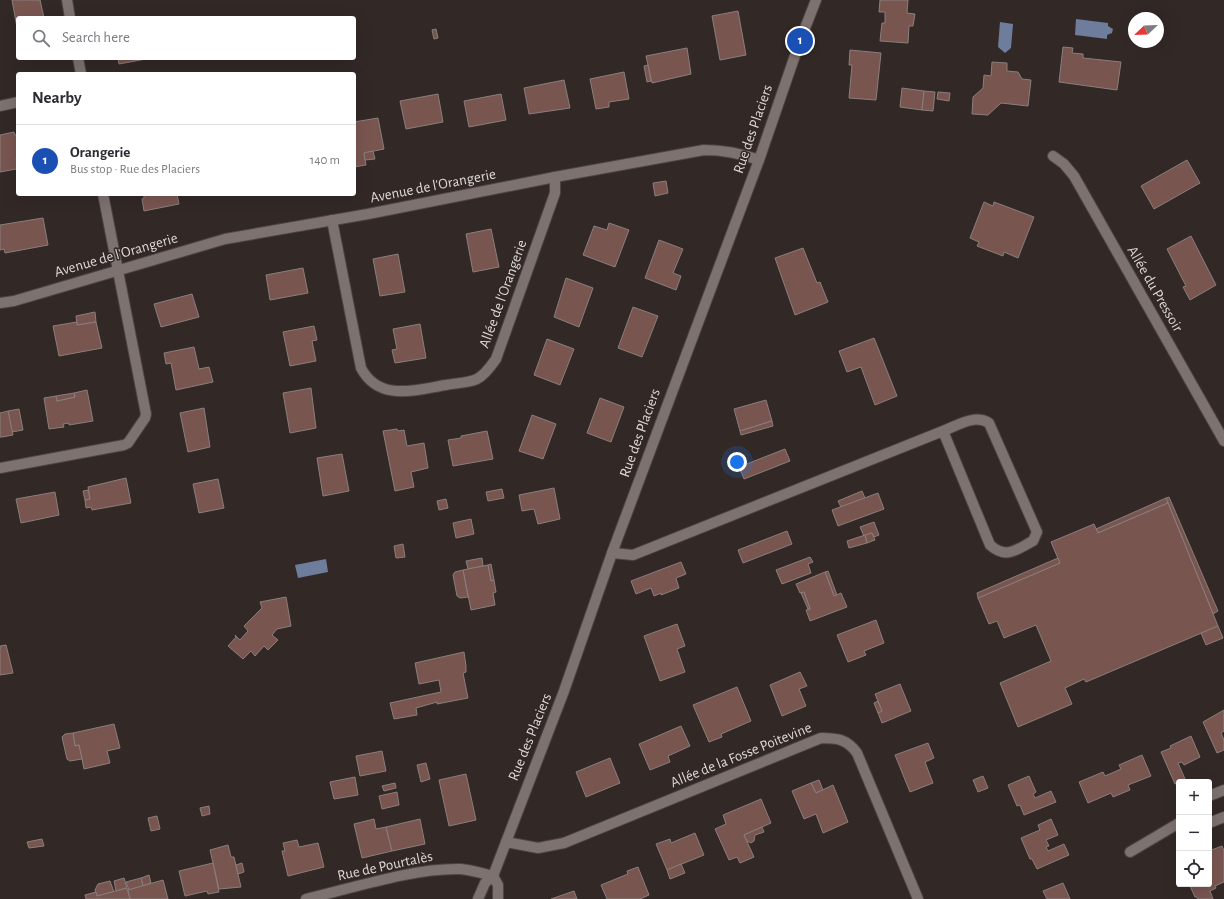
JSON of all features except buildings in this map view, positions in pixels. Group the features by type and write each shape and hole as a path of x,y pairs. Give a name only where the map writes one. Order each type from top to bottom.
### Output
{"street":[{"path":"67,0 70,16"},
{"name":"Rue des Placiers","path":"478,899 485,883 493,876 564,692 612,553 759,160 800,41 816,0"},
{"path":"78,60 81,72"},
{"path":"0,106 16,102"},
{"name":"Avenue de l'Orangerie","path":"0,303 225,239 704,150 723,150 743,154 759,160"},
{"name":"Allée du Pressoir","path":"1053,156 1064,164 1074,176 1224,441"},
{"name":"Allée de l'Orangerie","path":"332,220 361,368 366,378 382,388 403,392 476,379 488,370 496,359 556,193 555,177"},
{"path":"0,468 124,445 128,443 145,418 146,414 103,196"},
{"path":"612,553 633,555 943,431 974,419 982,418 989,423 1037,532 1033,541 1009,553 1002,553 990,545 943,431"},
{"name":"Allée de la Fosse Poitevine","path":"506,842 538,848 564,843 821,738 838,738 851,744 857,753 918,899"},
{"path":"1212,795 1224,790"},
{"path":"1212,822 1224,817"},
{"path":"1130,852 1176,825"},
{"name":"Rue de Pourtalès","path":"306,899 413,874 442,869 462,869 493,876"},
{"path":"493,876 498,885 498,899"}],"water":[{"path":"1076,19 1108,23 1108,26 1113,29 1112,33 1107,35 1107,39 1075,35"},
{"path":"1000,22 1013,24 1011,48 1005,53 998,47"},
{"path":"326,559 328,572 298,578 295,565"}],"place":[{"name":"Orangerie","path":"800,41"}]}
